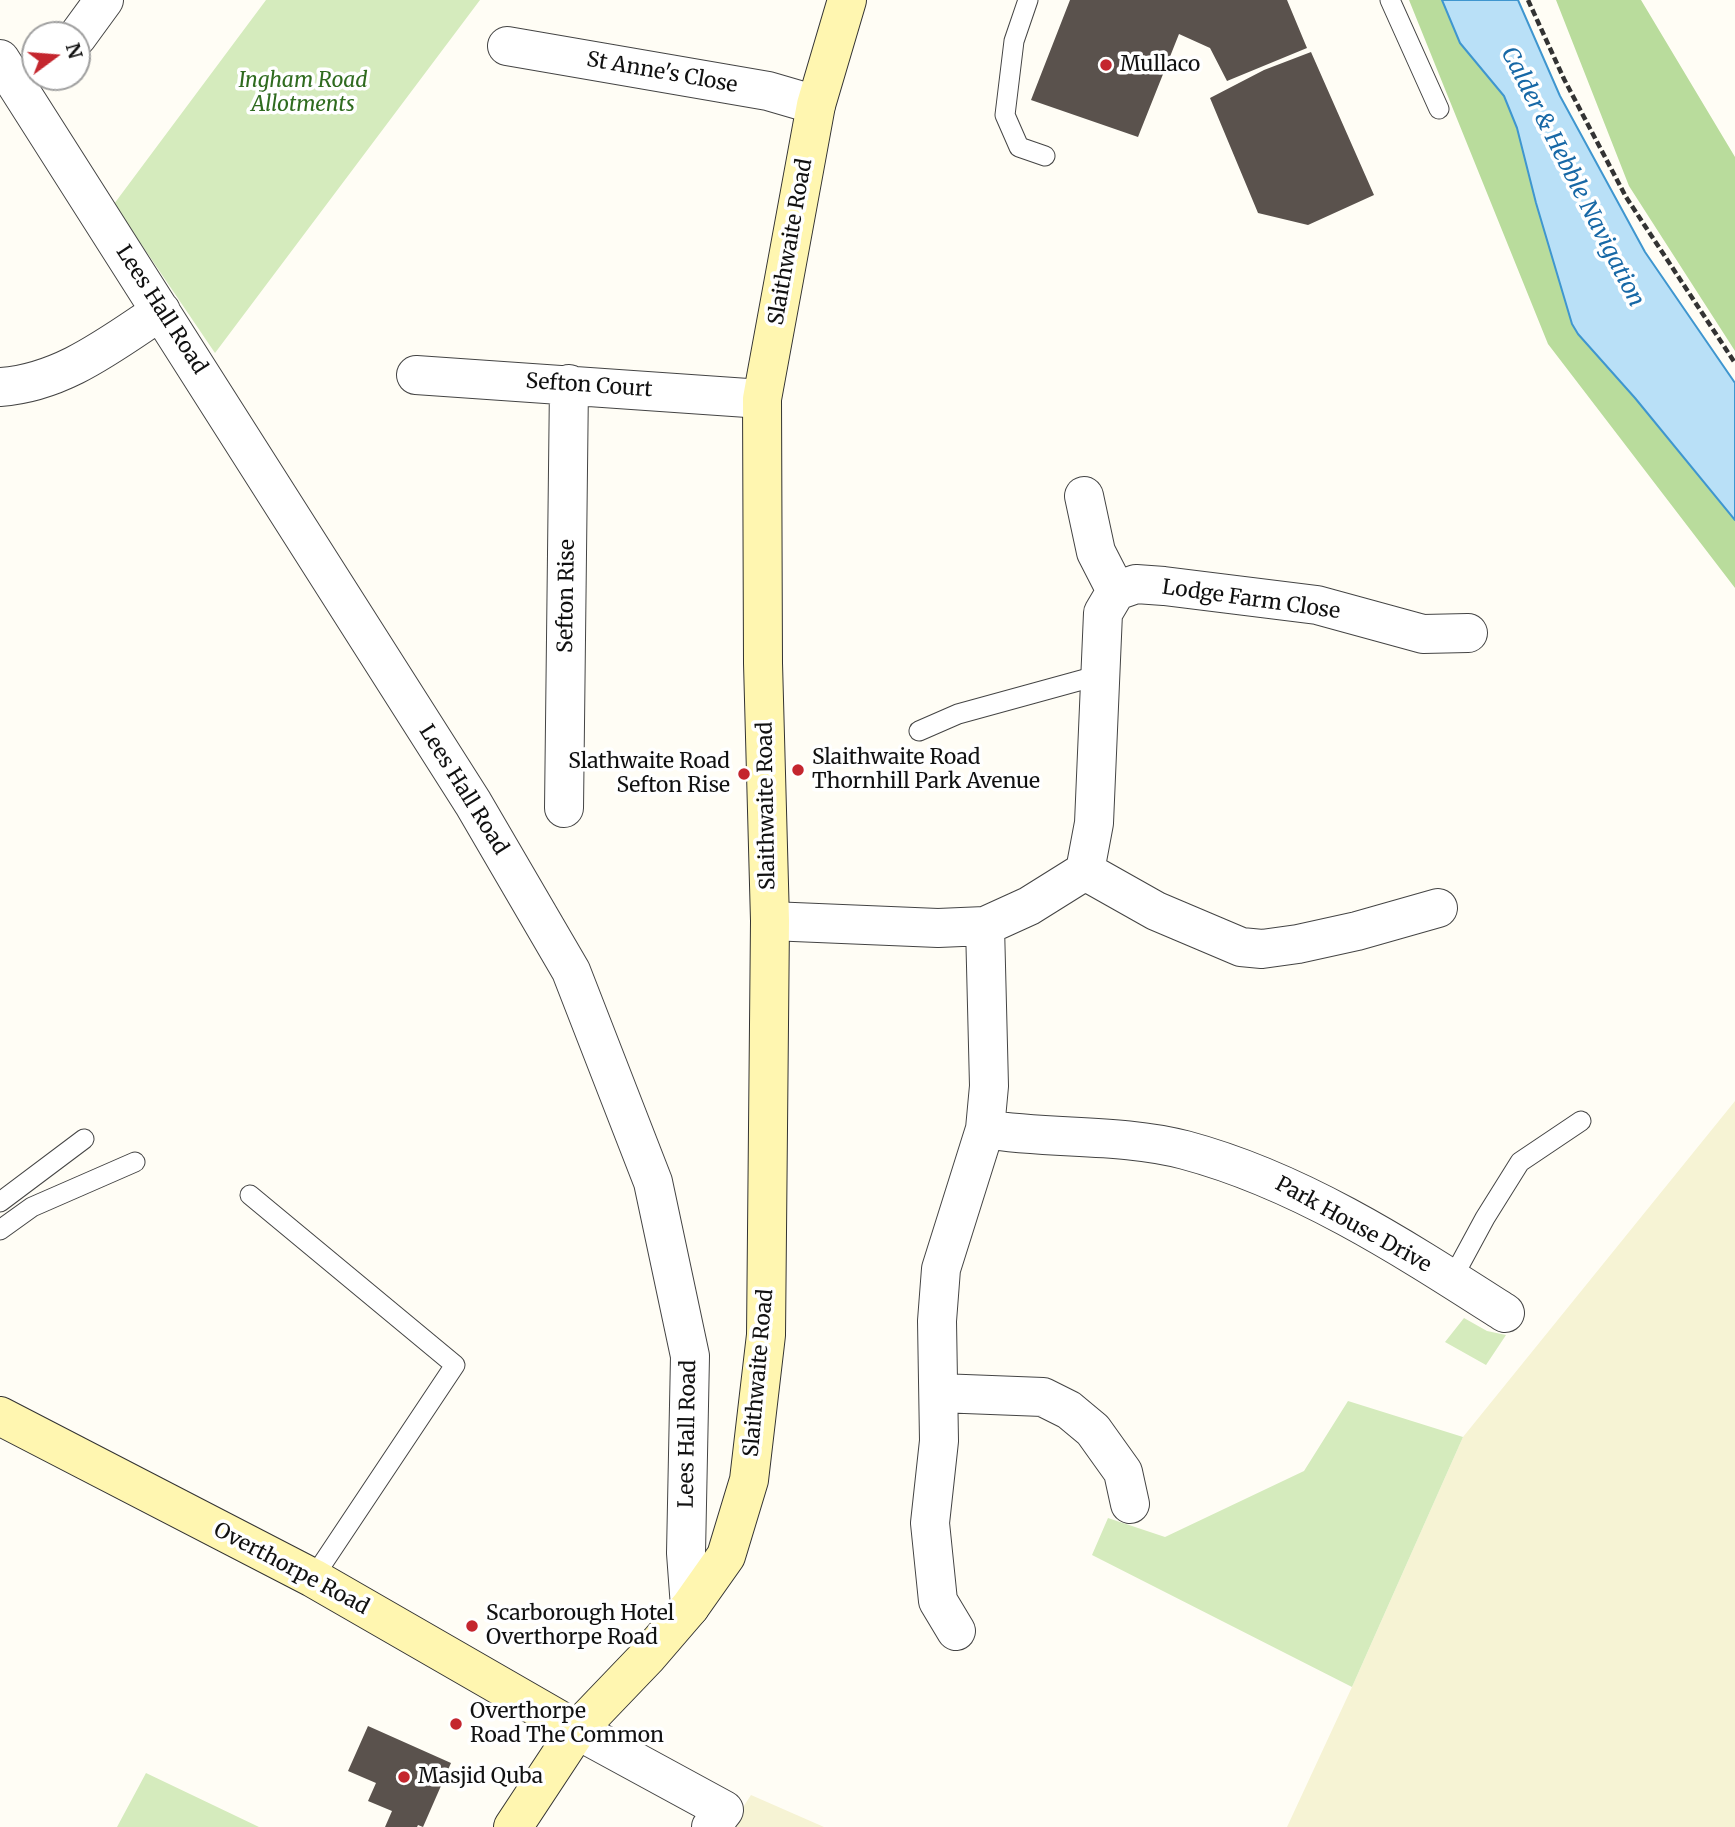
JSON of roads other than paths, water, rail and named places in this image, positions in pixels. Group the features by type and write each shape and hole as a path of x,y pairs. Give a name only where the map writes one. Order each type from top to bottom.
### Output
{"main road":[{"name":"Slaithwaite Road","path":"513,1827 577,1730 691,1607 726,1556 749,1480 766,1335 770,921 763,663 762,398 816,105 847,0"},
{"name":"Overthorpe Road","path":"0,1416 313,1578 577,1730"}],"street":[{"path":"89,21 104,0"},
{"name":"St Anne's Close","path":"507,46 768,91 816,105"},
{"name":"Lees Hall Road","path":"0,59 473,803 571,971 653,1182 690,1356 686,1553 691,1607"},
{"path":"0,387 36,381 63,372 89,359 161,311"},
{"name":"Sefton Court","path":"416,375 762,398"},
{"name":"Sefton Rise","path":"565,808 569,384"},
{"path":"770,921 938,928 985,926 1029,906 1085,871 1094,823 1103,613 1116,591 1096,552 1084,496"},
{"name":"Lodge Farm Close","path":"1116,591 1136,584 1164,586 1317,605 1423,634 1468,633"},
{"path":"1085,871 1156,911 1241,947 1262,949 1298,944 1357,931 1438,908"},
{"path":"956,1631 938,1601 930,1523 939,1441 937,1321 940,1269 985,1129 989,1086 985,926"},
{"name":"Park House Drive","path":"985,1129 1065,1138 1104,1138 1184,1150 1266,1177 1329,1207 1505,1313"},
{"path":"939,1393 1044,1397 1069,1410 1093,1430 1123,1472 1130,1504"},
{"path":"577,1730 724,1810 711,1827"}],"lane":[{"path":"1028,0 1014,41 1005,115 1019,147 1045,156"},
{"path":"1390,0 1439,109"},
{"path":"919,731 958,714 1100,675"},
{"path":"1452,1279 1485,1218 1520,1162 1581,1121"},
{"path":"0,1202 84,1139"},
{"path":"0,1230 32,1208 135,1162"},
{"path":"250,1195 455,1365 313,1578"}],"water":[{"name":"Calder & Hebble Navigation","path":"1442,0 1518,0 1560,96 1645,252 1735,383 1735,520 1572,324 1517,128 1504,96 1460,43"}],"place":[{"name":"Mullaco","path":"1106,65"},
{"name":"Slaithwaite Road Thornhill Park Avenue","path":"798,770"},
{"name":"Slathwaite Road Sefton Rise","path":"744,774"},
{"name":"Scarborough Hotel Overthorpe Road","path":"472,1626"},
{"name":"Overthorpe Road The Common","path":"456,1724"},
{"name":"Masjid Quba","path":"404,1777"}],"park label":[{"name":"Ingham Road Allotments","path":"303,93"}]}
